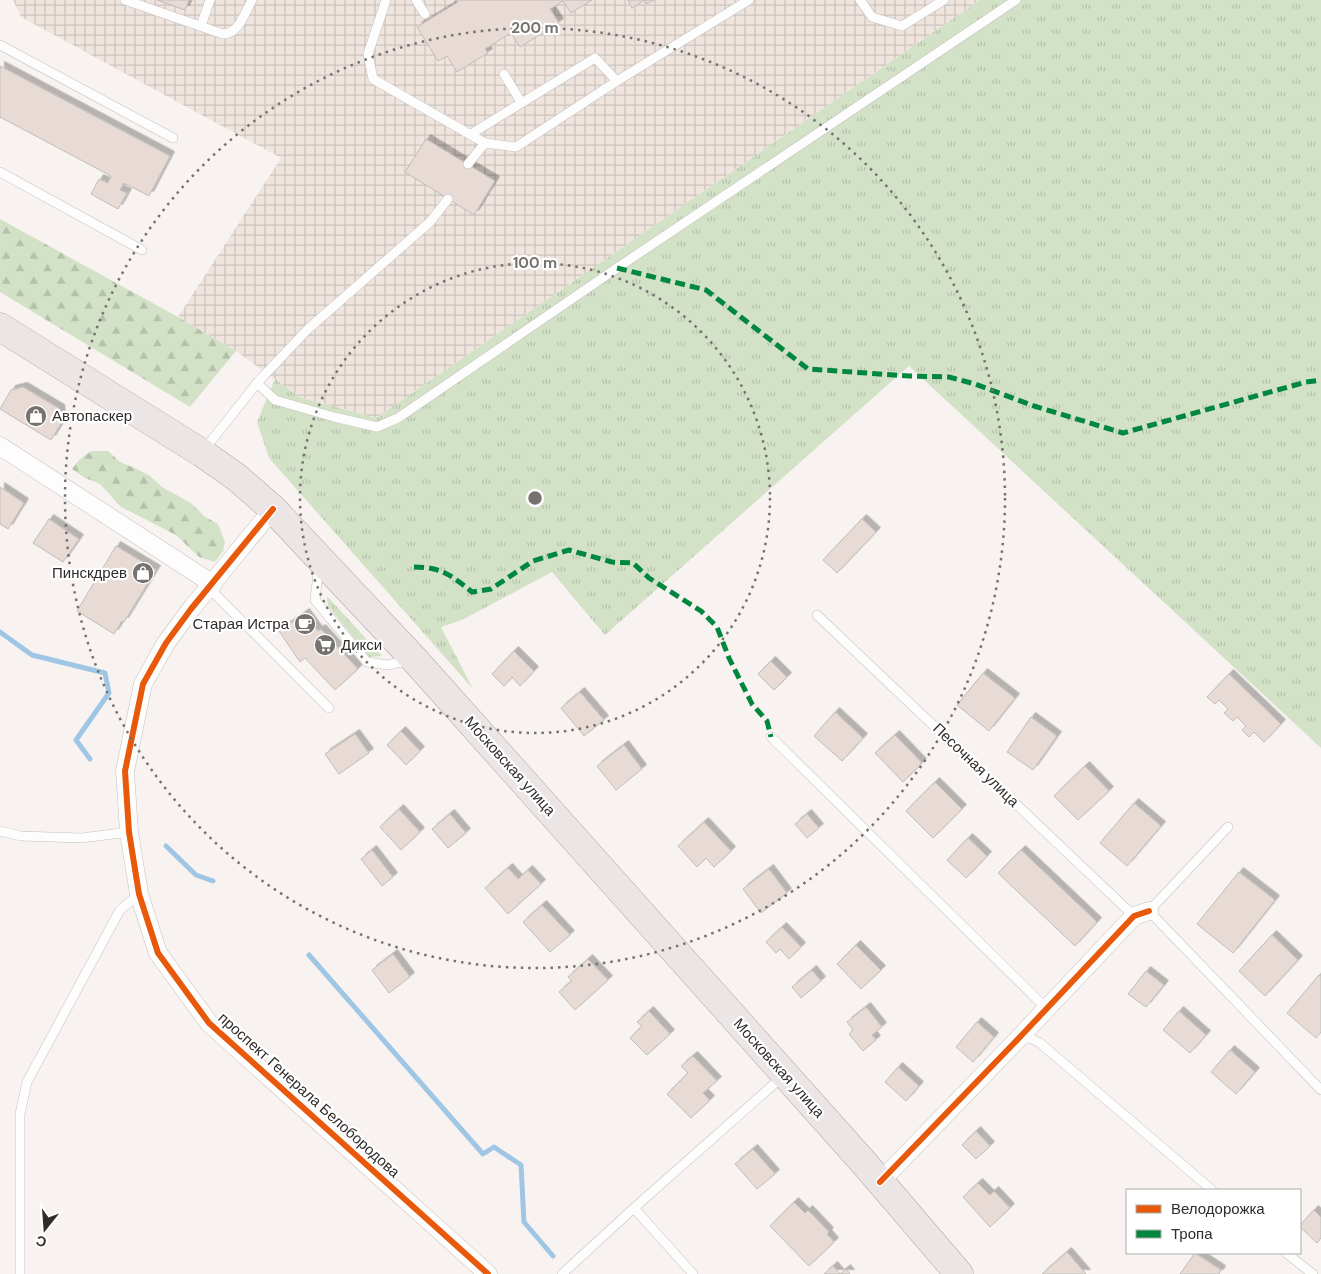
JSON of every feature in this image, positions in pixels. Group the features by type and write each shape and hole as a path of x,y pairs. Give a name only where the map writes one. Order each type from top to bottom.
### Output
{"main road":[{"name":"Московская улица","path":"0,327 202,452 235,476 273,509 414,659 880,1182 959,1274"}],"street":[{"path":"0,446 211,586"},
{"name":"проспект Генерала Белобородова","path":"273,509 191,609 166,643 143,684 126,771 129,832 139,894 158,953 209,1023 482,1271"},
{"path":"880,1182 1020,1038 1046,1008 1141,913"}],"lane":[{"path":"125,0 223,34 230,34 235,30 252,0"},
{"path":"201,26 210,0"},
{"path":"386,0 368,54 373,79 485,143 516,147 749,0"},
{"path":"416,0 425,14"},
{"path":"860,0 872,17 902,26 944,0"},
{"path":"257,383 275,400 334,417 377,427 398,418 617,268 1016,0"},
{"path":"0,45 173,138"},
{"path":"470,134 596,58 618,81"},
{"path":"504,74 521,102"},
{"path":"468,164 485,143"},
{"path":"0,172 142,250"},
{"path":"202,452 257,383 308,329 430,222 448,199"},
{"path":"320,557 315,600 367,662 388,665 414,659"},
{"path":"211,586 329,708"},
{"name":"Песочная улица","path":"817,614 1141,913 1321,1090"},
{"path":"771,737 1046,1008"},
{"path":"1141,913 1228,827"},
{"path":"0,831 21,836 81,838 129,832"},
{"path":"20,1274 20,1114 27,1082 120,910 139,894"},
{"path":"1020,1038 1030,1038 1040,1043 1211,1189"},
{"path":"562,1274 784,1075"},
{"path":"634,1208 693,1274"},
{"path":"1287,1254 1313,1274"}],"shaded area":[{"path":"13,0 980,0 376,418 299,397 236,351 178,317 281,158 21,17"}],"green space":[{"path":"980,0 1321,0 1321,748 909,366 605,635 552,572 462,620 441,627 473,689 269,458 257,422 275,379 299,397 376,418"},
{"path":"0,219 236,351 190,407 0,292"},
{"path":"91,451 108,451 120,462 150,476 162,487 191,503 204,516 218,524 225,542 223,551 215,562 199,557 176,535 121,507 100,484 85,478 72,469 79,460"},
{"path":"327,596 382,656 369,657 328,606"}],"building":[{"path":"157,0 189,0 185,10"},
{"path":"456,0 592,0 571,13 563,1 550,9 559,23 520,47 511,33 485,49 488,53 457,72 447,56 438,61 417,27 458,2"},
{"path":"628,0 645,0 632,8"},
{"path":"645,0 654,0 647,4"},
{"path":"0,66 170,156 149,196 124,183 120,190 127,193 118,209 91,194 99,179 108,183 111,176 0,117"},
{"path":"426,139 495,181 474,215 405,172"},
{"name":"Автопаскер","path":"23,387 60,409 62,422 51,440 0,409 11,390"},
{"path":"0,487 24,503 8,529 0,524"},
{"path":"49,519 79,539 63,562 33,543"},
{"path":"862,519 876,532 837,573 823,560"},
{"path":"116,546 156,570 124,622 122,621 114,634 77,611"},
{"path":"305,613 318,631 321,629 358,669 335,690 305,658 300,662 279,631"},
{"path":"514,651 534,671 520,686 512,677 504,686 492,674"},
{"path":"771,661 787,677 774,690 758,674"},
{"path":"983,673 1015,698 989,731 957,705"},
{"path":"1229,674 1281,724 1264,742 1254,732 1249,737 1242,730 1246,726 1237,717 1233,721 1224,713 1228,709 1219,700 1215,704 1207,697"},
{"path":"580,692 604,720 584,736 561,708"},
{"path":"835,712 863,738 842,761 814,736"},
{"path":"1031,717 1057,736 1033,770 1007,752"},
{"path":"401,731 420,751 406,765 387,745"},
{"path":"355,734 369,753 339,774 325,754"},
{"path":"895,735 922,763 903,782 875,753"},
{"path":"624,745 642,769 616,790 597,766"},
{"path":"1085,766 1109,791 1078,820 1054,796"},
{"path":"935,782 962,809 933,838 906,811"},
{"path":"1134,803 1161,826 1127,866 1100,843"},
{"path":"399,809 420,832 401,850 380,827"},
{"path":"450,814 466,833 448,848 432,829"},
{"path":"807,814 819,828 807,838 795,824"},
{"path":"704,822 731,851 714,867 706,858 697,867 678,846"},
{"path":"968,838 987,856 966,878 947,860"},
{"path":"372,850 393,877 382,886 361,859"},
{"path":"1021,850 1097,922 1075,946 998,873"},
{"path":"508,868 518,879 528,870 541,884 508,914 485,888"},
{"path":"769,869 787,893 761,913 743,889"},
{"path":"1239,872 1275,900 1233,953 1197,924"},
{"path":"542,905 570,935 550,952 523,922"},
{"path":"782,927 801,947 789,959 780,949 776,953 766,942"},
{"path":"1272,935 1298,960 1265,996 1239,971"},
{"path":"856,945 881,970 861,989 837,964"},
{"path":"393,954 410,977 389,993 372,970"},
{"path":"588,959 608,980 575,1010 559,992 572,981 568,977"},
{"path":"812,970 821,981 801,998 792,987"},
{"path":"1146,971 1164,985 1146,1007 1128,994"},
{"path":"1319,975 1321,976 1321,1032 1316,1038 1287,1013"},
{"path":"866,1007 882,1027 872,1035 876,1040 863,1051 849,1034 853,1030 847,1022"},
{"path":"649,1011 670,1034 647,1055 630,1038 642,1026 637,1022"},
{"path":"1179,1011 1206,1035 1190,1053 1163,1030"},
{"path":"977,1022 994,1037 973,1062 956,1047"},
{"path":"1230,1050 1255,1072 1236,1094 1211,1072"},
{"path":"693,1056 717,1081 703,1093 710,1100 691,1118 667,1094 688,1073 681,1066"},
{"path":"898,1067 919,1086 906,1101 885,1082"},
{"path":"976,1131 990,1146 976,1159 962,1145"},
{"path":"753,1149 775,1174 757,1189 735,1164"},
{"path":"978,1183 990,1195 994,1191 1010,1208 990,1227 963,1197"},
{"path":"794,1202 805,1213 808,1210 829,1232 827,1234 834,1242 809,1266 770,1226"},
{"path":"1314,1210 1321,1217 1321,1238 1317,1243 1301,1228 1301,1224"},
{"path":"1067,1252 1086,1274 1042,1274"},
{"path":"1194,1254 1221,1270 1219,1274 1180,1274"},
{"path":"833,1266 840,1274 824,1274"},
{"path":"846,1269 850,1274 840,1274"}],"waterway":[{"path":"0,632 32,655 105,673 109,693 76,740 90,759"},
{"path":"166,846 196,875 213,881"},
{"path":"309,955 483,1154 494,1147 521,1165 524,1222 553,1256"}],"marked path":[{"path":"617,268 706,290 808,369 949,377 975,384 1034,406 1123,433 1306,382 1321,380"},
{"path":"414,567 439,570 472,592 491,589 533,561 569,550 612,562 633,563 649,578 701,611 717,627 729,658 752,704 767,721 771,737"}],"cycle path":[{"path":"273,509 191,609 166,643 143,684 125,771 129,832 139,894 158,953 209,1023 488,1274"},
{"path":"880,1182 1134,916 1149,911"}],"place":[{"name":"Автопаскер","path":"36,416"},
{"name":"Пинскдрев","path":"143,573"},
{"name":"Старая Истра","path":"305,624"},
{"name":"Дикси","path":"325,645"}]}
